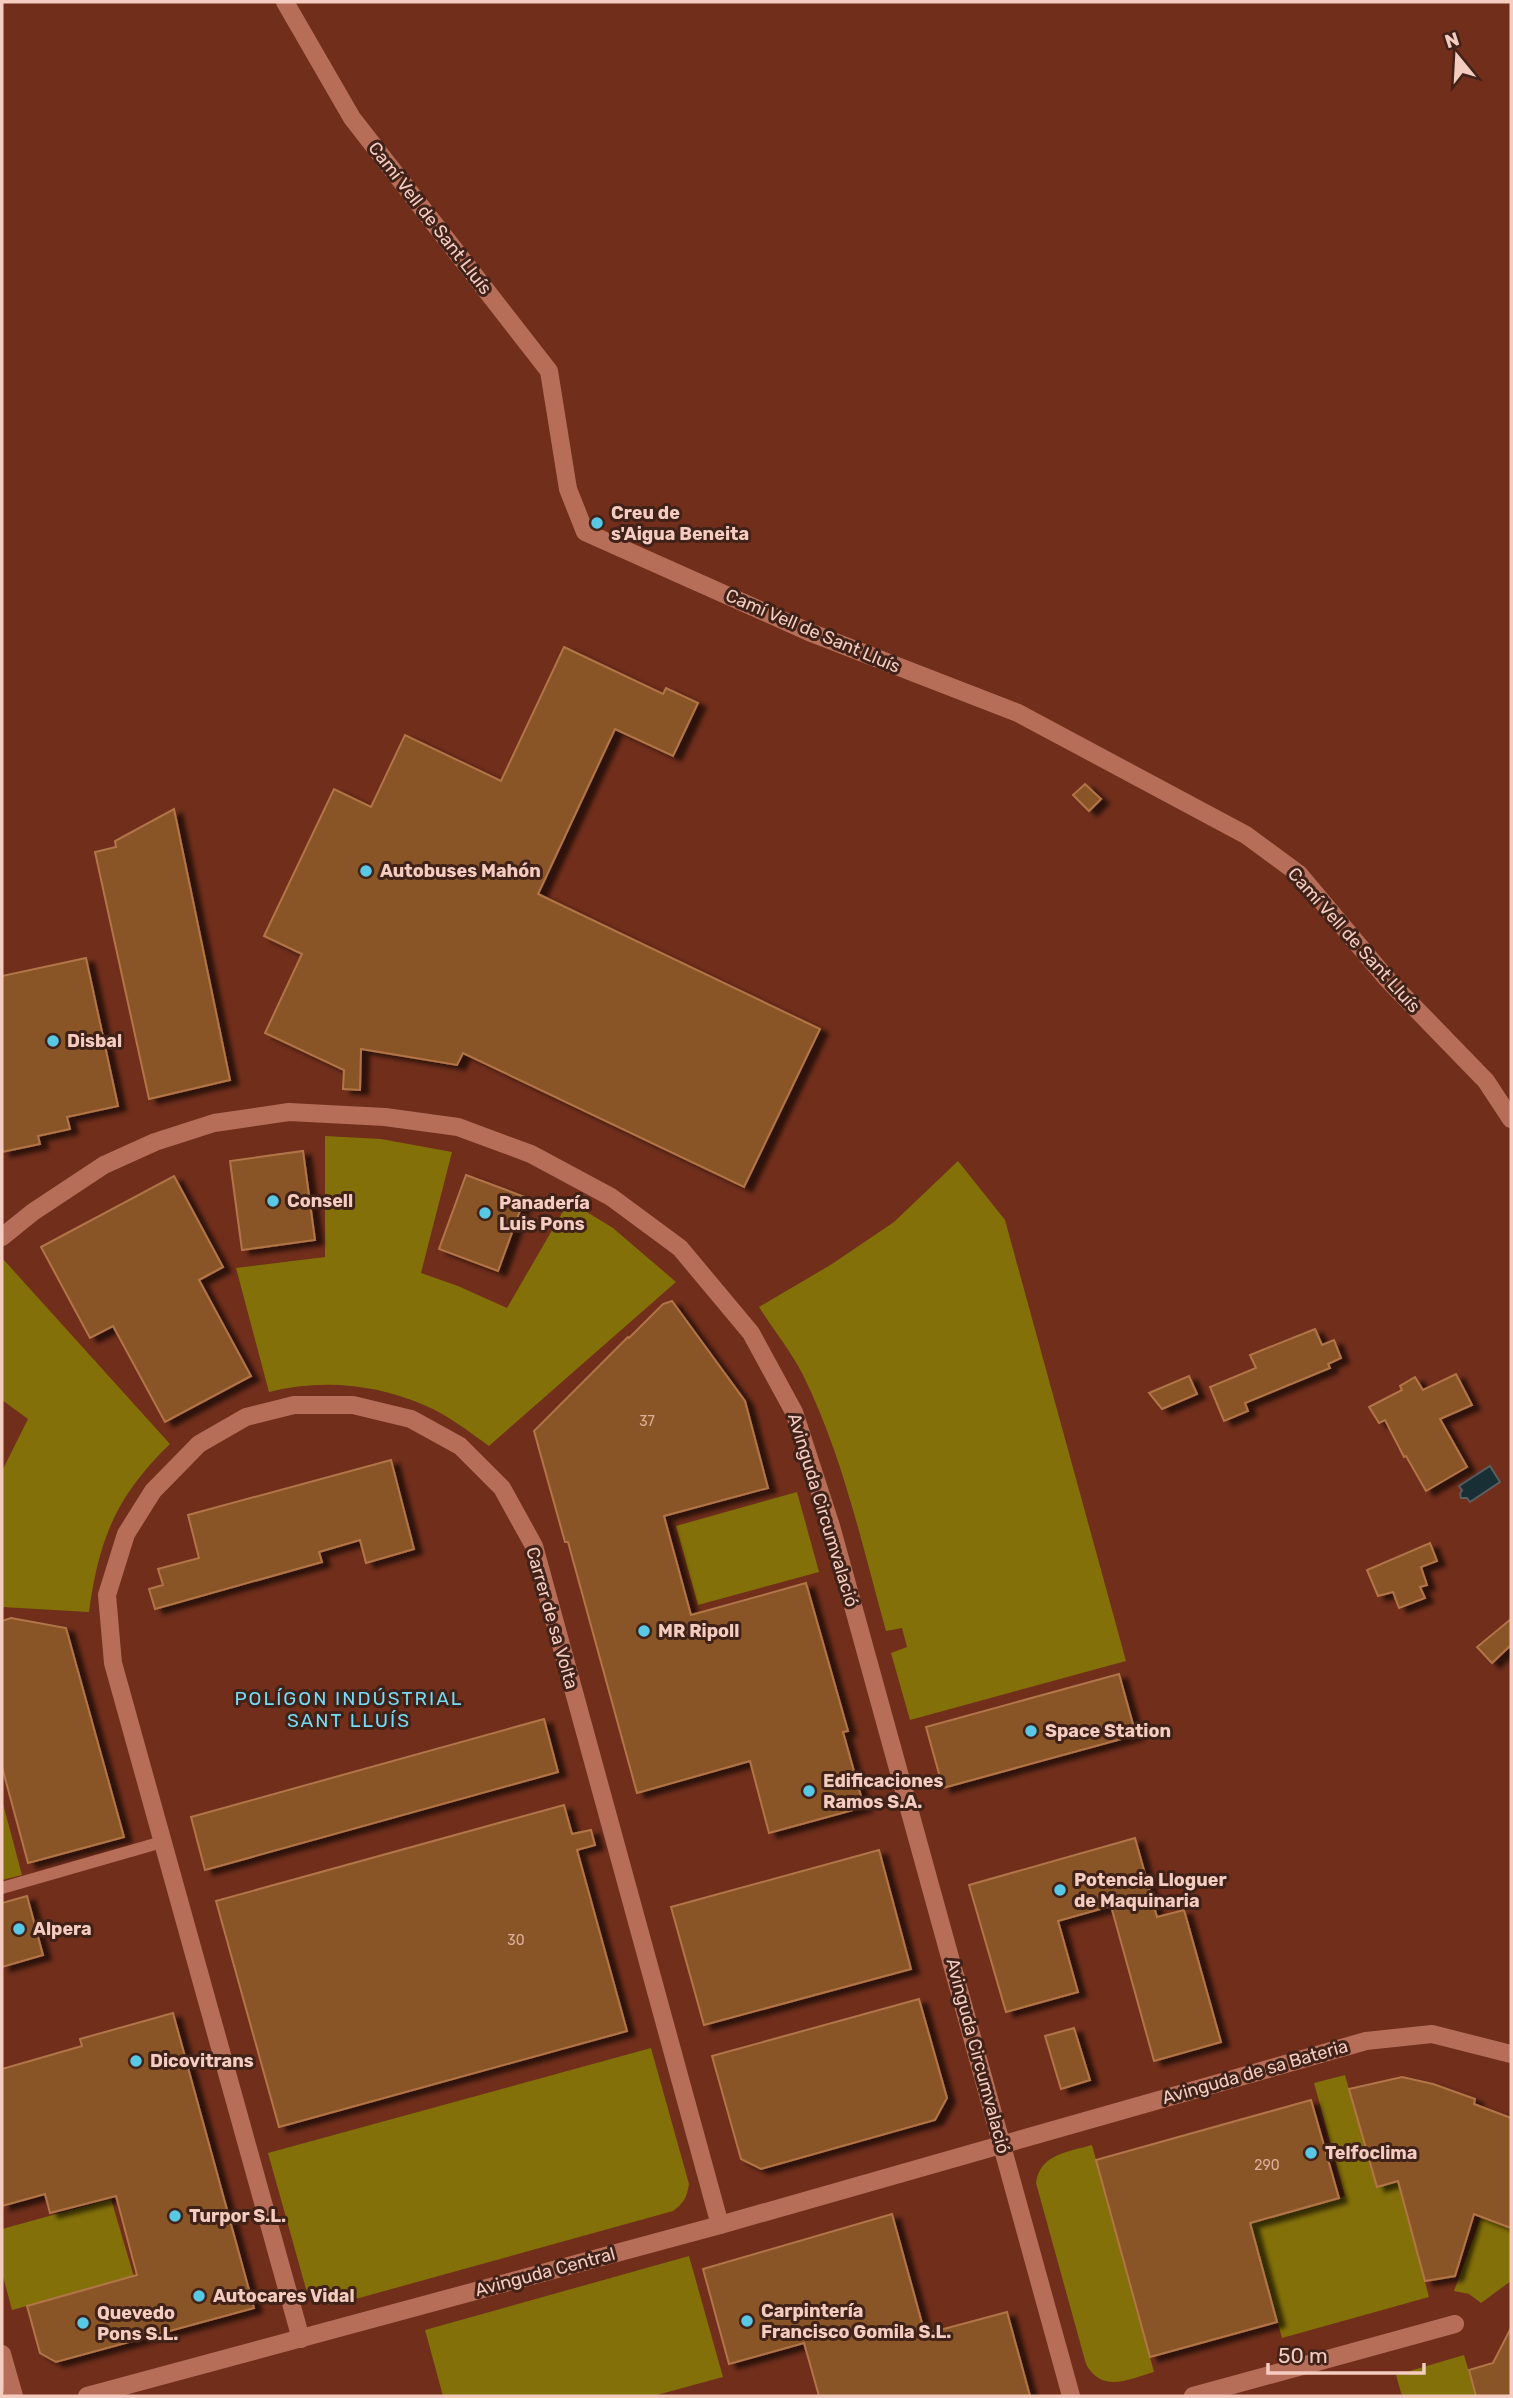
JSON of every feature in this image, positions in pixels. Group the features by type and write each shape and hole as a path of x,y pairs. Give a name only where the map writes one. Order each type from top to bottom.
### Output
{"street":[{"name":"Camí Vell de Sant Lluís","path":"285,2 352,118 549,371 568,488 585,532 809,632 1018,713 1246,835 1299,874 1387,979 1486,1081 1511,1119"},
{"name":"Avinguda Circumvalació","path":"2,1237 33,1212 104,1165 155,1142 214,1123 289,1112 385,1117 458,1127 531,1154 611,1197 680,1248 751,1333 794,1412 831,1526 1071,2396"},
{"name":"Carrer de sa Volta","path":"301,2339 113,1663 107,1595 126,1534 153,1491 199,1444 246,1417 294,1405 354,1405 411,1419 460,1446 502,1488 534,1546 720,2225"},
{"name":"Avinguda de sa Bateria","path":"1002,2145 1366,2041 1432,2034 1511,2054"},
{"name":"Avinguda Central","path":"87,2396 720,2225 1002,2145"},
{"path":"1193,2396 1455,2324"},
{"path":"2,2354 14,2396"}],"lane":[{"path":"2,1888 162,1842"}],"shaded area":[{"path":"325,1136 381,1139 452,1152 421,1273 507,1308 569,1201 613,1228 676,1282 489,1446 433,1409 386,1392 328,1385 269,1392 236,1268 325,1257"},
{"path":"958,1161 1005,1220 1126,1661 910,1720 891,1653 907,1647 902,1628 886,1631 841,1469 817,1406 798,1366 759,1307 832,1264 894,1222"},
{"path":"3,1259 170,1444 136,1482 113,1520 98,1562 89,1612 2,1607 2,1471 28,1419 2,1400"},
{"path":"797,1492 819,1572 698,1605 676,1526"},
{"path":"2,1800 22,1875 2,1880"},
{"path":"651,2048 689,2184 684,2199 673,2211 334,2305 317,2301 306,2289 268,2153"},
{"path":"1345,2075 1377,2187 1398,2181 1429,2297 1282,2338 1250,2223 1345,2196 1314,2083"},
{"path":"1092,2145 1154,2372 1117,2382 1100,2379 1086,2364 1036,2183 1039,2173 1049,2160 1065,2152"},
{"path":"111,2199 134,2277 12,2310 2,2273 2,2229"},
{"path":"1481,2217 1511,2228 1511,2281 1481,2303 1469,2294 1454,2291"},
{"path":"689,2256 723,2377 653,2396 443,2396 425,2330"},
{"path":"1464,2355 1476,2396 1402,2396 1396,2375"}],"water":[{"path":"1490,1466 1500,1482 1470,1502 1467,1498 1461,1498 1462,1490 1459,1486"}],"building":[{"path":"564,647 663,694 666,688 698,703 673,756 615,729 538,894 820,1029 744,1187 463,1053 457,1065 361,1049 360,1090 343,1089 344,1070 265,1033 302,954 264,936 334,789 371,807 405,735 501,781"},
{"path":"1085,784 1101,799 1089,811 1073,795"},
{"path":"174,809 230,1080 149,1099 95,852 116,847 115,841"},
{"name":"Disbal","path":"86,958 118,1106 67,1117 70,1129 38,1136 40,1144 2,1152 2,976"},
{"name":"Consell","path":"303,1151 315,1240 242,1250 230,1161"},
{"path":"466,1175 525,1197 498,1271 439,1249"},
{"path":"174,1176 223,1267 199,1280 251,1376 165,1422 113,1326 90,1338 41,1247"},
{"path":"672,1301 745,1401 768,1488 664,1516 691,1615 806,1583 848,1731 843,1732 864,1807 769,1833 750,1761 637,1793 568,1542 565,1542 534,1431 663,1304"},
{"path":"1315,1329 1322,1345 1334,1340 1341,1358 1328,1364 1330,1368 1245,1403 1248,1411 1224,1421 1210,1387 1256,1368 1250,1355"},
{"path":"1456,1374 1472,1405 1440,1419 1467,1467 1426,1491 1385,1420 1379,1423 1369,1407 1402,1390 1400,1386 1415,1377 1423,1390"},
{"path":"1189,1376 1197,1394 1162,1409 1149,1393"},
{"path":"391,1460 414,1549 366,1563 360,1540 319,1552 322,1562 155,1609 149,1589 163,1585 158,1569 199,1558 188,1515"},
{"path":"1430,1543 1437,1561 1421,1567 1427,1585 1420,1587 1425,1598 1399,1608 1393,1592 1378,1596 1367,1570"},
{"path":"11,1618 66,1628 124,1837 28,1863 2,1767 2,1621"},
{"path":"1511,1619 1511,1645 1492,1663 1477,1647"},
{"name":"Space Station","path":"1119,1674 1136,1735 943,1788 926,1727"},
{"path":"544,1719 558,1772 205,1870 191,1817"},
{"path":"564,1805 572,1834 591,1830 595,1845 577,1850 627,2031 279,2127 216,1901"},
{"path":"1135,1838 1157,1917 1184,1910 1221,2042 1154,2061 1111,1906 1058,1921 1078,1992 1006,2012 969,1885"},
{"path":"879,1850 911,1969 704,2025 671,1907"},
{"name":"Alpera","path":"27,1896 43,1955 2,1967 2,1903"},
{"path":"919,1999 947,2098 935,2120 761,2169 741,2159 712,2056"},
{"path":"173,2013 254,2308 56,2362 40,2353 27,2306 137,2275 116,2196 50,2213 45,2194 2,2206 2,2069 82,2046 80,2039"},
{"path":"1074,2028 1090,2080 1061,2089 1045,2036"},
{"path":"1402,2077 1433,2084 1475,2099 1474,2104 1511,2118 1511,2228 1474,2214 1455,2276 1425,2281 1398,2181 1377,2187 1349,2089"},
{"path":"1311,2100 1339,2198 1250,2223 1277,2322 1150,2357 1096,2160"},
{"path":"892,2214 925,2334 1007,2312 1030,2396 819,2396 804,2343 729,2364 703,2269"},
{"path":"1511,2328 1511,2396 1476,2396 1469,2370 1493,2363"}],"place":[{"name":"Creu de s'Aigua Beneita","path":"597,523"},
{"name":"Autobuses Mahón","path":"366,871"},
{"name":"Disbal","path":"53,1041"},
{"name":"Consell","path":"273,1201"},
{"name":"Panadería Luis Pons","path":"485,1213"},
{"name":"MR Ripoll","path":"644,1631"},
{"name":"Space Station","path":"1031,1731"},
{"name":"Edificaciones Ramos S.A.","path":"809,1791"},
{"name":"Potencia Lloguer de Maquinaria","path":"1060,1890"},
{"name":"Alpera","path":"19,1929"},
{"name":"Dicovitrans","path":"136,2061"},
{"name":"Telfoclima","path":"1311,2153"},
{"name":"Turpor S.L.","path":"175,2216"},
{"name":"Autocares Vidal","path":"199,2296"},
{"name":"Carpintería Francisco Gomila S.L.","path":"747,2321"},
{"name":"Quevedo Pons S.L.","path":"83,2323"}],"district":[{"name":"POLÍGON INDÚSTRIAL SANT LLUÍS","path":"349,1709"}]}
